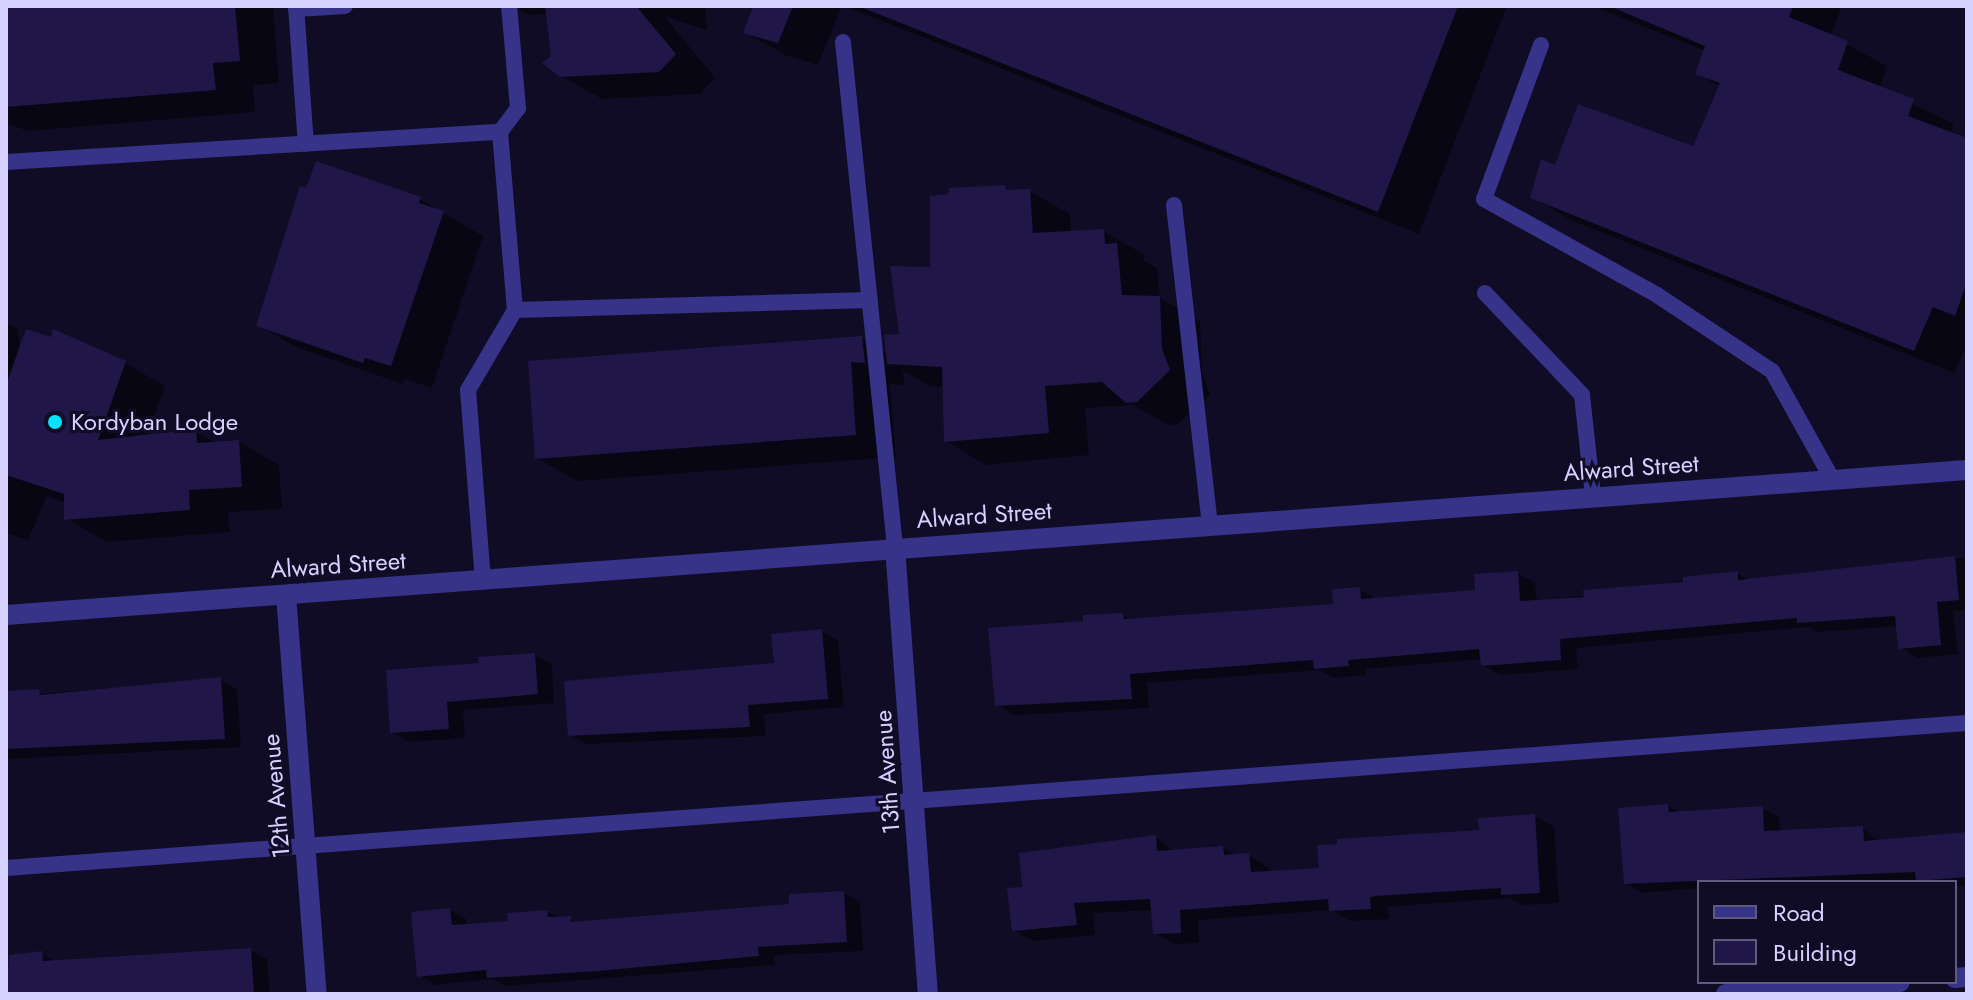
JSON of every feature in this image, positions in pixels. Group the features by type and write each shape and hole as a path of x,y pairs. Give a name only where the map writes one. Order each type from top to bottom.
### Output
{"street":[{"name":"Alward Street","path":"6,615 1967,470"},
{"name":"13th Avenue","path":"895,547 928,994"},
{"name":"12th Avenue","path":"286,595 317,994"},
{"path":"1726,994 1871,984"}],"lane":[{"path":"306,144 296,8 345,6"},
{"path":"483,579 468,390 515,310 500,132 518,108 509,6"},
{"path":"843,42 895,547"},
{"path":"1541,45 1484,199 1657,295 1772,371 1832,479"},
{"path":"6,162 500,132"},
{"path":"1174,205 1210,524"},
{"path":"1485,293 1582,395 1593,496"},
{"path":"515,310 870,300"},
{"path":"6,868 1967,723"}],"building":[{"path":"6,6 235,6 240,61 213,63 216,90 6,107"},
{"path":"545,6 636,6 676,54 659,72 560,77 542,63 551,56"},
{"path":"753,6 793,6 778,43 743,33"},
{"path":"858,6 1458,6 1378,212"},
{"path":"1609,6 1793,6 1789,17 1848,41 1838,70 1914,99 1908,116 1967,138 1967,282 1955,316 1933,307 1914,351 1530,198 1541,159 1555,165 1578,104 1693,146 1720,83 1695,74 1705,46"},
{"path":"316,161 421,197 419,203 444,211 391,366 365,358 363,363 256,326 300,186 306,188"},
{"path":"1005,185 1006,190 1030,189 1033,233 1104,229 1105,244 1117,243 1122,295 1160,296 1162,349 1170,370 1137,402 1126,403 1102,382 1045,386 1049,433 944,442 942,367 887,364 884,335 899,334 890,266 930,267 930,196 948,194 949,188"},
{"name":"Kordyban Lodge","path":"26,329 51,337 53,329 126,361 98,440 196,429 197,443 239,440 242,487 189,490 190,510 64,520 64,494 6,475 6,385"},
{"path":"862,336 865,363 851,362 856,435 535,459 528,361"},
{"path":"1955,556 1959,600 1937,602 1941,645 1898,649 1895,616 1797,623 1797,618 1560,639 1561,660 1481,666 1479,649 1348,660 1349,666 1314,669 1313,660 1130,674 1132,699 995,706 988,628 1083,621 1083,615 1123,613 1124,619 1333,604 1332,589 1360,587 1361,599 1475,590 1474,574 1518,571 1520,601 1584,597 1583,590 1683,582 1683,577 1738,571 1738,580"},
{"path":"822,629 828,699 748,705 750,727 568,736 564,681 774,663 771,634"},
{"path":"535,653 538,694 447,702 449,729 390,733 386,670 479,663 478,657"},
{"path":"221,677 225,739 6,749 6,691 39,689 40,695"},
{"path":"1668,804 1669,812 1763,806 1764,831 1863,826 1864,841 1967,832 1967,877 1916,880 1915,872 1624,884 1618,808"},
{"path":"1535,814 1540,893 1501,895 1501,888 1376,896 1370,897 1371,909 1329,911 1328,899 1180,910 1181,933 1153,934 1150,899 1074,903 1077,925 1012,931 1007,888 1022,887 1019,853 1156,835 1157,851 1223,846 1224,855 1249,853 1251,872 1319,868 1317,845 1337,844 1337,839 1479,830 1478,818"},
{"path":"844,891 847,942 758,947 759,956 598,971 487,978 486,970 417,977 411,912 450,908 452,925 508,921 507,913 547,910 548,917 571,916 571,922 789,904 789,894"},
{"path":"251,948 254,994 6,994 9,955 42,951 43,961"}],"place":[{"name":"Kordyban Lodge","path":"55,422"}]}
